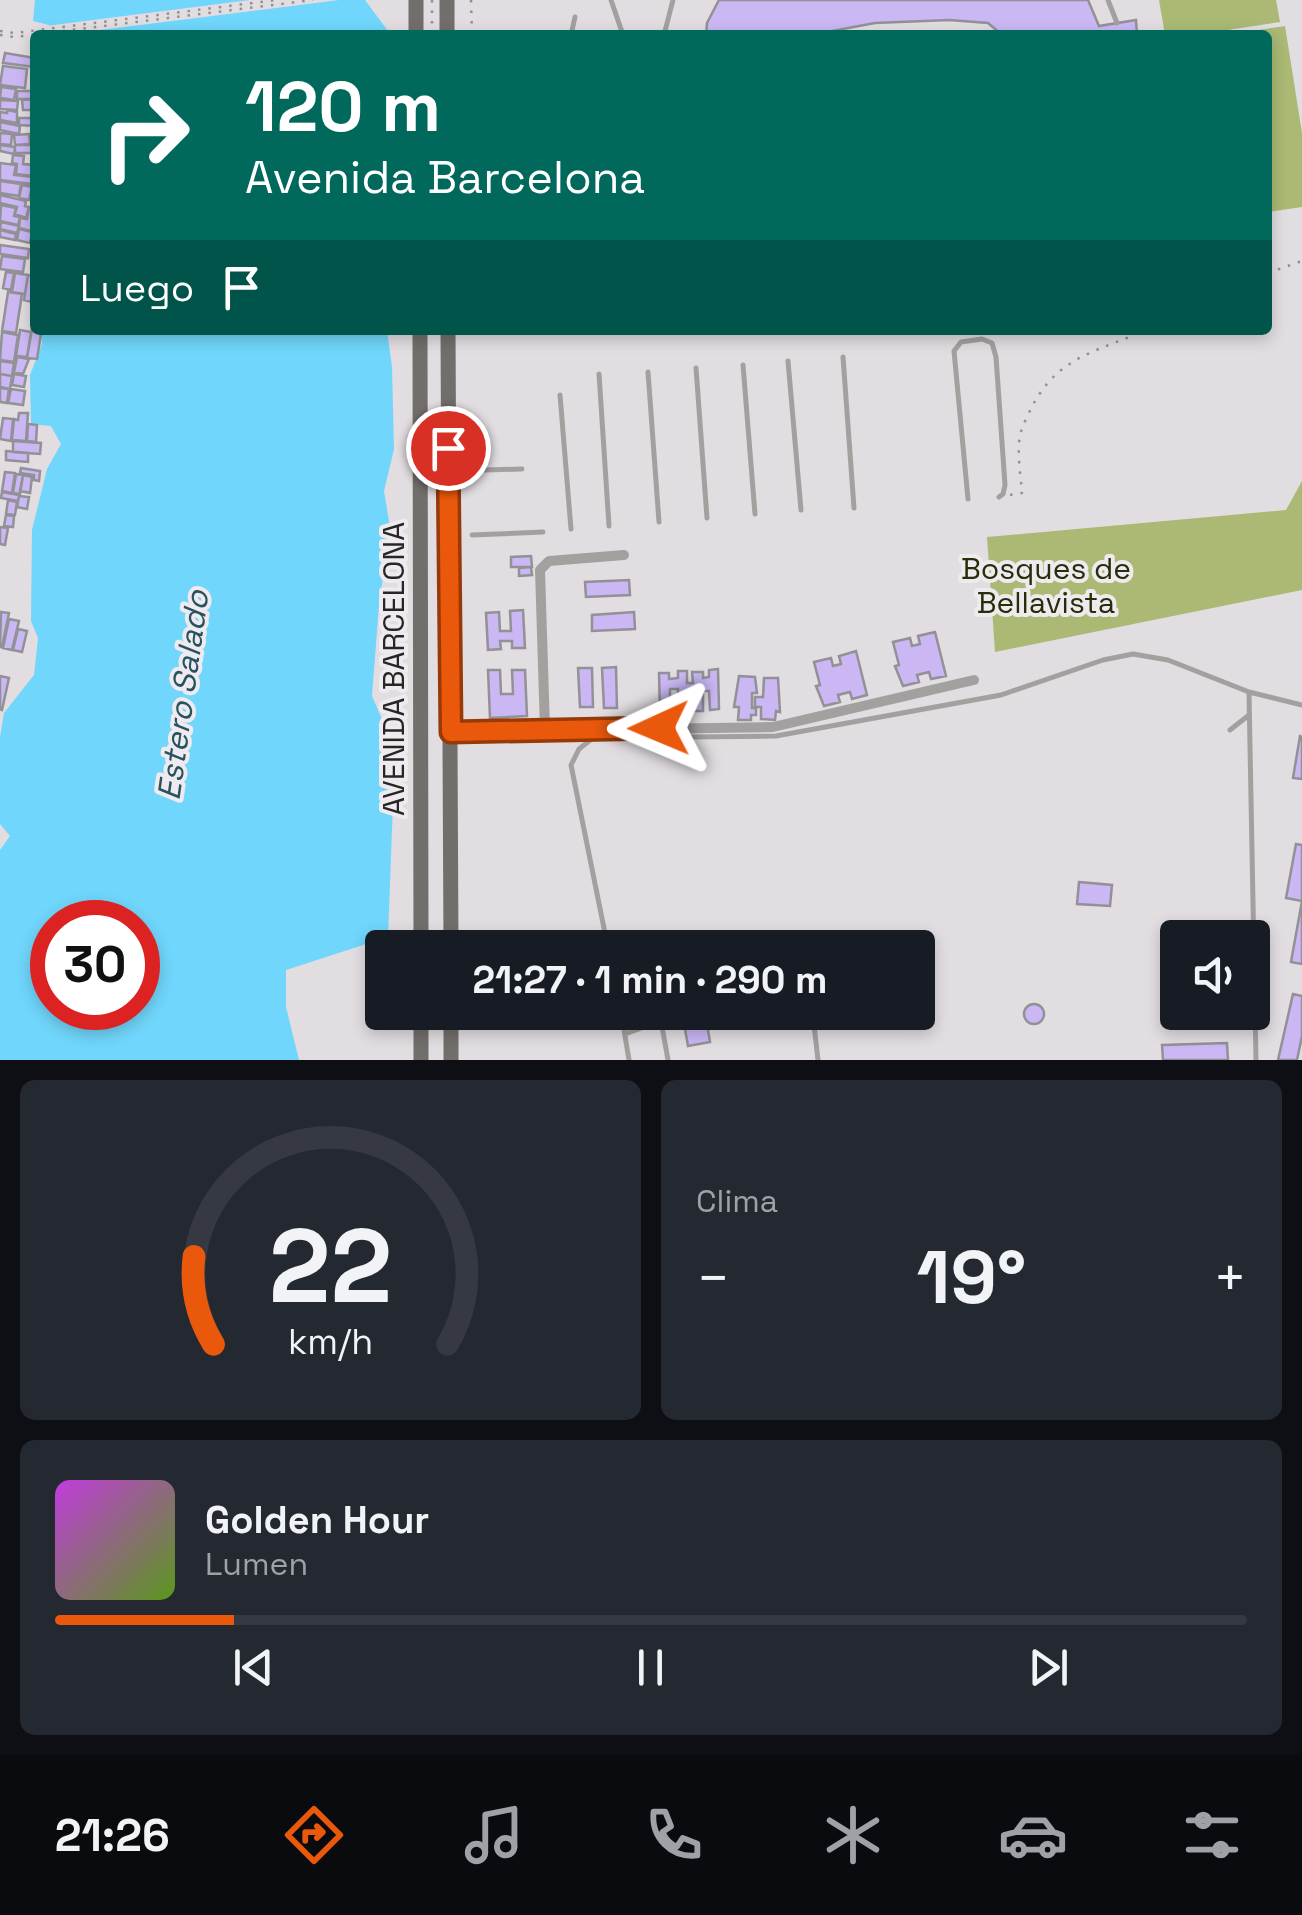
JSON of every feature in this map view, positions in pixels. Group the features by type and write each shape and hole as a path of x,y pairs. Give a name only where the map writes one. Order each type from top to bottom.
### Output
{"main road":[{"path":"416,0 416,30"},
{"path":"447,0 447,30"},
{"name":"AVENIDA BARCELONA","path":"420,335 421,930"},
{"name":"AVENIDA BARCELONA","path":"448,335 451,930"},
{"path":"422,588 433,599 446,596 450,590"},
{"path":"422,622 439,615 451,625"},
{"path":"421,1030 421,1060"},
{"path":"450,1030 450,1060"}],"street":[{"path":"545,730 540,570 549,560 624,555"},
{"path":"451,732 773,727 974,680"}],"lane":[{"path":"611,0 621,30"},
{"path":"665,30 673,0"},
{"path":"1108,0 1118,23"},
{"path":"572,30 575,17"},
{"path":"968,499 954,351 961,342 982,338 992,343 996,358 1005,485 999,496"},
{"path":"843,357 854,508"},
{"path":"788,361 801,510"},
{"path":"743,365 755,514"},
{"path":"696,368 707,518"},
{"path":"648,372 659,522"},
{"path":"599,374 609,526"},
{"path":"560,396 570,530"},
{"path":"448,471 522,469"},
{"path":"472,534 543,532"},
{"path":"604,930 571,765 579,749 594,738 776,736 1001,694 1102,660 1132,654 1168,660 1249,692 1302,706"},
{"path":"1249,692 1256,1060"},
{"path":"1230,730 1249,715"},
{"path":"625,1034 660,1022 668,1060"},
{"path":"624,1030 629,1060"},
{"path":"815,1030 818,1060"}],"path":[{"path":"39,30 276,0"},
{"path":"72,30 314,0"},
{"path":"432,0 432,30"},
{"path":"471,0 472,30"},
{"path":"0,33 30,31"},
{"path":"0,33 30,35"},
{"path":"1272,272 1302,261"},
{"path":"999,496 1022,494 1018,443 1043,388 1072,361 1127,335"}],"green space":[{"path":"1159,0 1276,0 1280,22 1228,30 1164,30"},
{"path":"1285,26 1302,133 1302,207 1272,211 1272,30 1259,30"},
{"name":"Bosques de Bellavista","path":"1302,481 1302,590 995,652 987,537 1286,510"}],"water":[{"path":"35,0 365,0 387,30 49,30 49,25 33,21"},
{"name":"Estero Salado","path":"41,335 388,335 394,449 384,491 390,527 372,696 395,749 388,930 365,930 365,944 286,970 286,1007 299,1060 0,1060 0,850 10,836 0,824 0,737 4,713 34,675 38,638 31,621 32,530 47,469 61,444 51,426 31,424 30,375 42,344"}],"pier":[{"path":"250,0 339,0 100,30 38,27"}],"building":[{"path":"719,0 1088,0 1099,26 1136,20 1137,30 996,30 988,23 949,20 875,23 838,30 706,30"},
{"path":"5,53 30,57 30,66 3,63"},
{"path":"3,66 27,69 25,88 0,85"},
{"path":"1,87 16,89 14,100 0,98"},
{"path":"17,91 30,91 30,99 17,99"},
{"path":"30,99 30,110 23,110 22,100"},
{"path":"0,100 18,101 17,110 0,109"},
{"path":"0,112 17,112 17,123 0,120"},
{"path":"19,118 30,118 30,126 19,125"},
{"path":"0,122 20,126 19,134 0,130"},
{"path":"0,133 12,134 11,145 0,144"},
{"path":"29,134 30,144 15,145 14,135"},
{"path":"0,145 15,147 14,154 0,151"},
{"path":"15,145 30,145 30,153 15,153"},
{"path":"13,155 24,156 23,164 30,165 30,176 16,174 17,164 12,163"},
{"path":"0,163 16,165 14,175 30,177 30,184 0,180"},
{"path":"0,181 21,184 19,196 0,193"},
{"path":"22,185 30,187 29,200 19,198"},
{"path":"0,195 26,201 26,218 15,214 17,207 0,203"},
{"path":"1,205 16,208 18,225 0,221"},
{"path":"30,207 30,231 19,228 20,218 27,219"},
{"path":"1,222 19,226 17,233 0,229"},
{"path":"19,229 30,232 30,243 17,240"},
{"path":"0,230 16,234 15,240 0,237"},
{"path":"0,245 29,249 28,258 0,254"},
{"path":"2,256 25,259 23,272 0,269"},
{"path":"6,272 14,273 11,290 3,288"},
{"path":"15,273 28,275 25,294 12,292"},
{"path":"28,275 30,275 30,302 24,300"},
{"path":"8,292 22,294 16,333 2,331"},
{"path":"20,330 30,332 27,357 16,356"},
{"path":"2,332 18,335 14,362 0,360"},
{"path":"31,335 41,335 37,359 27,358"},
{"path":"17,357 29,359 23,374 14,372"},
{"path":"0,361 14,363 12,376 0,374"},
{"path":"0,374 12,376 10,389 0,387"},
{"path":"14,374 26,376 24,387 12,385"},
{"path":"0,388 9,389 7,403 0,402"},
{"path":"11,389 25,391 23,405 8,403"},
{"path":"19,413 28,413 26,441 12,440 14,419 18,420"},
{"path":"3,418 13,419 11,441 0,439"},
{"path":"28,424 37,425 36,442 27,441"},
{"path":"13,441 41,443 40,454 13,452"},
{"path":"6,451 28,453 28,462 6,460"},
{"path":"21,468 40,471 39,481 34,480 34,475 20,473"},
{"path":"5,472 15,473 12,493 2,491"},
{"path":"16,474 23,475 20,494 13,493"},
{"path":"23,475 32,477 30,493 20,491"},
{"path":"2,492 19,495 18,501 1,498"},
{"path":"19,496 29,497 27,509 17,507"},
{"path":"8,500 17,502 15,515 6,514"},
{"path":"6,515 14,516 13,527 4,526"},
{"path":"0,527 8,528 5,545 0,544"},
{"path":"531,556 532,567 511,567 511,557"},
{"path":"531,567 532,575 519,576 519,568"},
{"path":"629,580 630,595 586,597 585,582"},
{"path":"523,610 525,648 512,648 512,641 500,641 501,649 488,650 486,613 499,612 500,631 511,631 510,611"},
{"path":"1,612 9,613 0,647"},
{"path":"634,612 635,629 592,631 592,615"},
{"path":"9,619 19,621 12,650 3,648"},
{"path":"18,629 27,631 22,652 13,650"},
{"path":"935,632 946,676 931,679 929,672 917,675 919,682 903,686 895,666 899,665 893,642 910,638 912,646 920,644 918,636"},
{"path":"856,651 867,695 852,699 850,692 838,695 840,702 824,706 816,686 820,685 814,662 831,658 833,666 841,664 839,656"},
{"path":"616,667 617,708 604,708 602,668"},
{"path":"578,668 592,668 593,707 580,707"},
{"path":"718,669 719,709 710,710 709,691 703,691 703,711 693,711 693,695 688,696 688,710 678,710 678,689 670,689 670,710 660,711 659,673 669,673 669,679 678,678 678,671 687,671 687,683 693,683 692,672 703,672 703,678 709,677 709,670"},
{"path":"488,670 500,670 501,694 513,694 512,670 525,670 527,716 490,718"},
{"path":"0,676 9,678 2,710 0,709"},
{"path":"739,676 755,677 757,693 752,693 752,708 756,708 756,715 751,715 751,720 738,720 739,707 734,707"},
{"path":"764,678 778,678 780,712 776,711 775,720 761,719 761,707 755,707 755,697 763,697"},
{"path":"1302,737 1302,779 1293,778"},
{"path":"1296,844 1302,845 1302,901 1286,898"},
{"path":"1079,882 1112,885 1110,906 1077,904"},
{"path":"1302,901 1302,964 1291,962"},
{"path":"1293,994 1302,996 1302,1036 1297,1060 1278,1060"},
{"path":"1034,1004 1044,1014 1034,1024 1024,1014"},
{"path":"685,1030 708,1030 710,1042 688,1046"},
{"path":"1227,1043 1228,1060 1163,1060 1162,1045"}],"route":[{"path":"448,448 451,732 659,728"}]}
